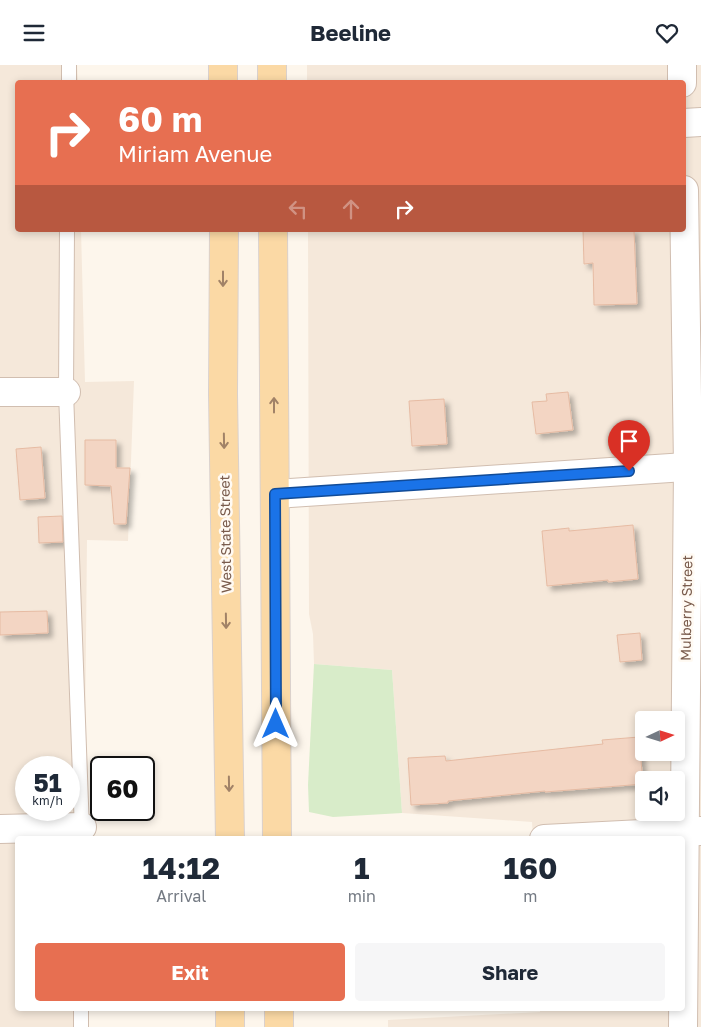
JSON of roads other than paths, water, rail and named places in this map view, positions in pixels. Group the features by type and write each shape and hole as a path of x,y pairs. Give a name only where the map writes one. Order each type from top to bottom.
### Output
{"main road":[{"path":"223,65 224,80"},
{"path":"272,65 272,80"},
{"name":"West State Street","path":"224,232 223,394 230,836"},
{"path":"273,232 277,836"},
{"path":"230,1011 230,1027"},
{"path":"279,1011 279,1027"}],"street":[{"path":"682,65 682,80"},
{"path":"686,123 701,122"},
{"name":"Mulberry Street","path":"685,988 693,831 694,466 686,232"},
{"path":"0,392 66,392"},
{"path":"275,494 694,466"},
{"path":"0,829 82,833"},
{"path":"600,836 693,831"},
{"name":"Mulberry Street","path":"683,1027 684,1011"}],"lane":[{"path":"69,65 69,80"},
{"path":"67,232 66,392 82,833"},
{"path":"81,1011 81,1027"}]}
